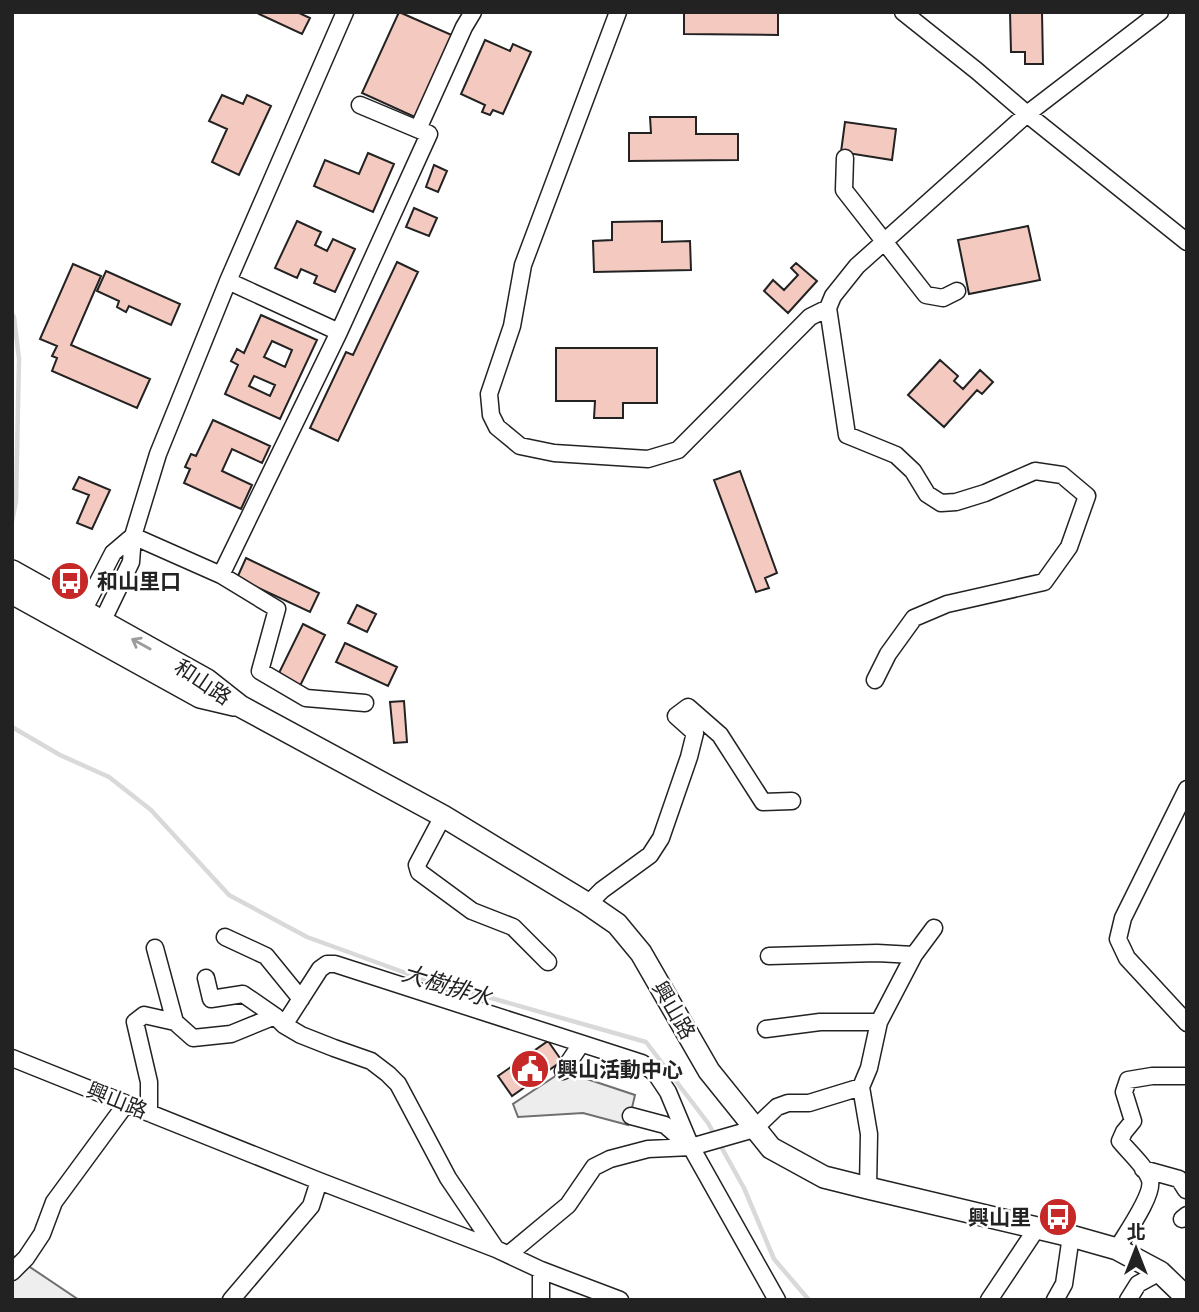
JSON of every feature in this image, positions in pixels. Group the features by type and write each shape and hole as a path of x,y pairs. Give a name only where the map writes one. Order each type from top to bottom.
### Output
{"main road":[{"name":"和山路","path":"14,579 90,622 200,697 240,706"},
{"name":"興山路","path":"240,706 443,816 617,924 641,953 709,1072 771,1148 824,1177 1117,1249 1160,1272 1187,1298"}],"street":[{"path":"90,622 131,562 133,536 158,454 228,281 345,12"},
{"path":"418,129 473,12"},
{"path":"618,12 523,265 512,326 489,394 491,415 497,427 520,446 554,453 648,459 678,450 810,317 828,308"},
{"path":"903,12 1187,242"},
{"path":"875,680 888,654 914,618 947,604 1044,582 1069,547 1087,496 1062,475 1035,471 985,493 956,502 941,503 927,494 913,471 896,455 847,435 828,308 833,296 857,266 1027,114 1160,12"},
{"path":"221,575 339,332 429,134 360,105"},
{"path":"845,158 844,190 926,295 943,298 957,291"},
{"path":"228,281 339,332"},
{"path":"133,536 221,575 277,609 260,671 306,698 365,703"},
{"path":"588,904 602,890 650,855 661,838 695,733 676,716 688,707 720,735 763,802 792,801"},
{"path":"1187,789 1123,918 1118,939 1127,958 1187,1023"},
{"path":"443,816 417,865 419,872 472,911 513,928 548,962"},
{"path":"868,1188 869,1134 861,1087 869,1068 879,1022 914,956 934,928"},
{"path":"225,937 266,956 301,999"},
{"path":"155,948 175,1022"},
{"path":"769,956 877,953 914,956"},
{"path":"149,1113 149,1082 135,1022 144,1015 175,1022 193,1038 231,1034 279,1021 301,999 320,969 327,964 335,964 642,1063 656,1074 668,1093 691,1147 777,1300"},
{"name":"興山路","path":"206,978 211,999 243,994 279,1021 323,1044 371,1061 398,1084 448,1178 503,1252"},
{"path":"766,1029 820,1022 879,1022"},
{"path":"563,1071 581,1044"},
{"name":"興山路","path":"12,1058 620,1300"},
{"path":"1117,1249 1150,1192 1150,1181 1143,1169 1120,1141 1133,1121 1124,1092 1128,1080 1152,1076 1187,1076"},
{"path":"503,1252 568,1205 594,1167 610,1158 648,1149 691,1147 754,1129 777,1107 788,1103 809,1103 861,1087"},
{"path":"12,1272 26,1258 42,1234 54,1202 126,1104"},
{"path":"631,1116 665,1125 691,1147"},
{"path":"1143,1169 1179,1179 1186,1190"},
{"path":"231,1300 311,1206 319,1181"},
{"path":"989,1300 1037,1228"},
{"path":"1055,1300 1065,1284 1070,1236"},
{"path":"541,1270 541,1300"},
{"path":"1128,1300 1138,1284 1160,1272"}],"shaded area":[{"path":"563,1071 635,1095 628,1125 583,1113 518,1117 513,1104"},
{"path":"12,1255 79,1300 12,1300"}],"building":[{"path":"297,12 310,18 302,34 259,14"},
{"path":"399,12 454,36 417,118 362,93"},
{"path":"684,12 778,12 778,35 684,34"},
{"path":"1010,12 1042,12 1043,64 1025,64 1025,52 1011,52"},
{"path":"485,40 510,51 513,44 531,52 503,114 493,110 490,115 482,112 485,105 461,94"},
{"path":"222,95 243,104 247,95 271,106 239,175 212,162 227,129 209,121"},
{"path":"650,117 696,117 696,134 738,134 738,160 629,161 629,133 651,133"},
{"path":"845,122 896,129 892,160 841,152"},
{"path":"368,153 394,164 373,212 314,186 325,160 359,174"},
{"path":"434,165 447,171 438,192 426,187"},
{"path":"414,208 437,218 429,236 406,227"},
{"path":"297,221 321,232 315,245 327,251 333,239 355,249 335,292 314,283 317,276 301,269 297,278 275,268"},
{"path":"662,221 662,242 690,241 691,270 594,272 593,241 612,240 612,222"},
{"path":"1028,226 1040,280 969,294 958,240"},
{"path":"397,262 418,272 338,441 310,428 346,352 353,355"},
{"path":"796,263 817,281 788,313 764,291 773,280 784,290 798,275 791,268"},
{"path":"73,264 101,276 71,345 150,379 137,408 52,371 57,358 52,356 57,346 40,339"},
{"path":"106,271 180,304 171,325 129,306 126,312 117,307 119,301 97,291"},
{"path":"261,315 317,340 280,419 225,394 238,365 231,361 237,349 244,353","holes":["272,341 292,350 285,367 264,357","254,376 275,385 270,396 249,386"]},
{"path":"556,348 657,348 657,403 623,403 623,418 594,418 595,401 556,401"},
{"path":"940,360 958,376 954,381 963,389 980,370 993,382 982,394 977,390 944,427 908,395"},
{"path":"213,420 270,446 262,463 232,449 222,471 252,485 241,509 184,483 190,469 185,467 191,454 196,456"},
{"path":"740,471 777,573 765,578 769,588 756,592 714,480"},
{"path":"79,477 110,490 92,529 77,523 89,495 73,489"},
{"path":"246,558 319,593 310,612 237,578"},
{"path":"357,605 376,614 367,632 348,623"},
{"path":"303,624 325,635 299,688 277,677"},
{"path":"345,643 397,667 388,686 336,662"},
{"path":"404,701 407,742 394,743 390,702"},
{"name":"興山活動中心","path":"548,1041 562,1061 512,1096 498,1076"}],"waterway":[{"name":"大樹排水","path":"12,314 19,359 16,501 12,521"},
{"name":"大樹排水","path":"12,727 60,755 109,777 151,810 229,895 307,937 414,976 646,1042 708,1123 744,1188 774,1259 809,1300"}],"place":[{"name":"和山里口","path":"70,581"},
{"name":"興山活動中心","path":"530,1069"},
{"name":"興山里","path":"1058,1217"}]}
